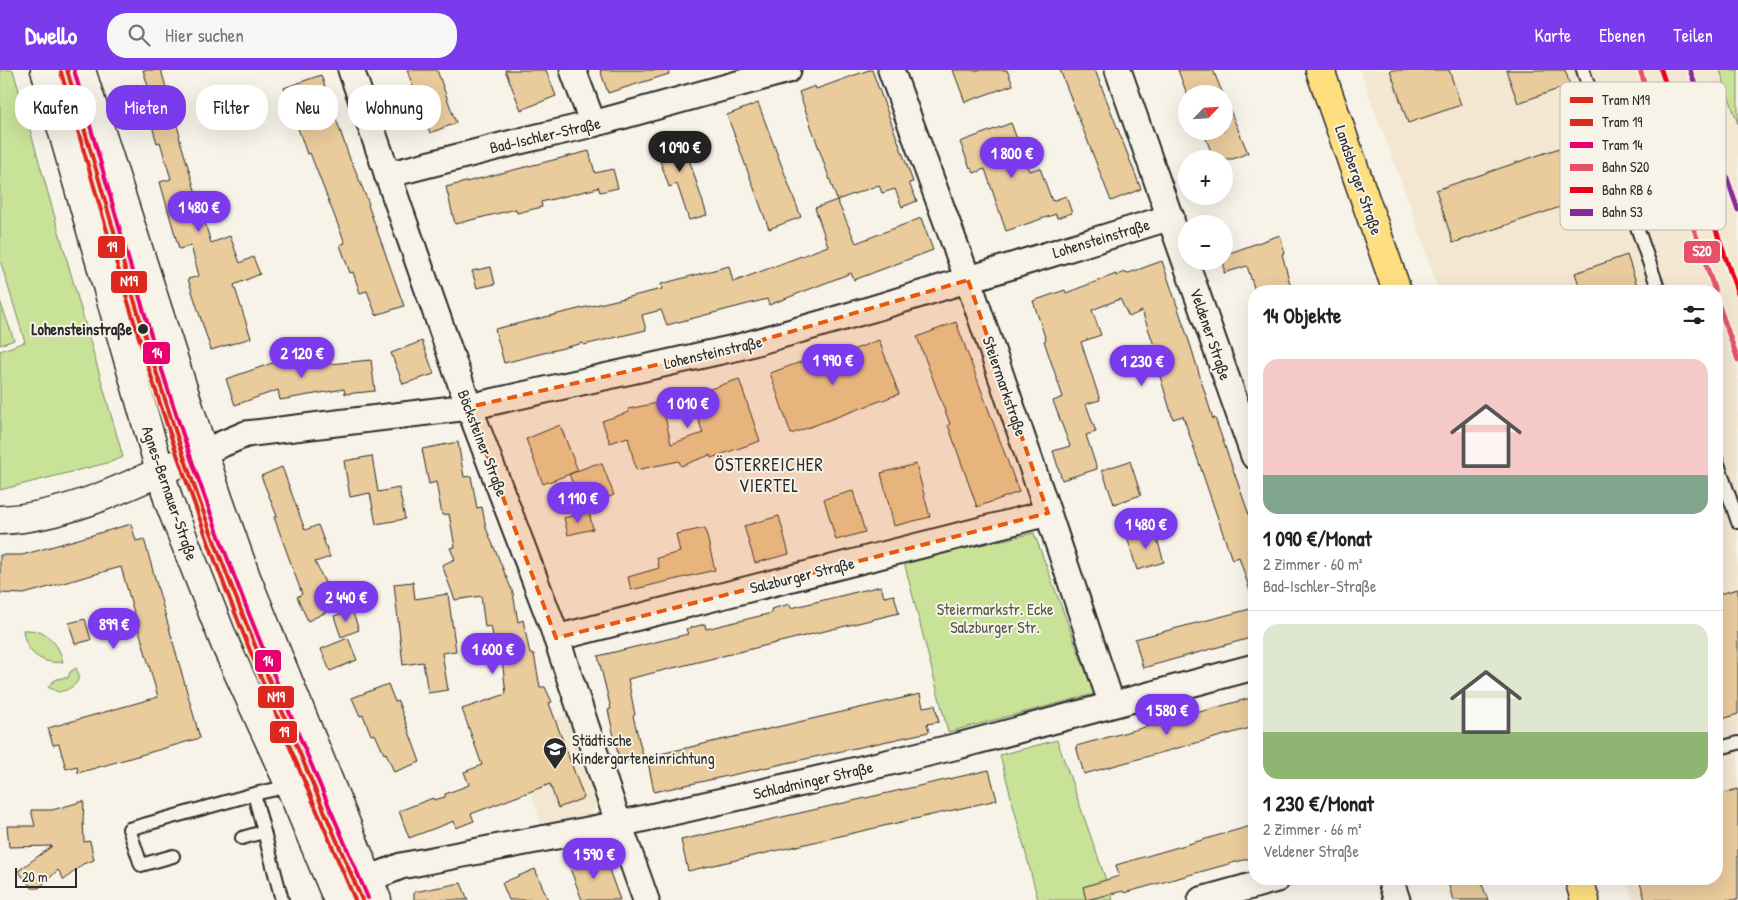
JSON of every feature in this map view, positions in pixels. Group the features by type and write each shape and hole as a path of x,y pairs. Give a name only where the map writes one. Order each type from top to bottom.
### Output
{"main road":[{"name":"Agnes-Bernauer-Straße","path":"45,70 169,502 226,646 290,786 338,900"},
{"path":"81,70 203,452 246,578 373,890"},
{"name":"Landsberger Straße","path":"1320,70 1395,285"},
{"name":"Lohensteinstraße","path":"0,520 41,515 102,497 203,452"},
{"path":"1581,885 1586,900"}],"street":[{"name":"Böcksteiner Straße","path":"350,70 469,406 556,638 646,900"},
{"path":"572,70 593,124"},
{"name":"Bad-Ischler-Straße","path":"387,175 593,124 788,70"},
{"name":"Steiermarkstraße","path":"891,70 968,280 1112,705"},
{"name":"Veldener Straße","path":"1118,70 1248,439"},
{"name":"Lohensteinstraße","path":"203,452 246,434 469,406 745,345 968,280 1171,217"},
{"name":"Salzburger Straße","path":"556,638 1048,513"},
{"name":"Schladminger Straße","path":"373,890 401,866 619,824 789,786 958,746 1248,670"},
{"path":"1201,900 1255,885"},
{"path":"1392,885 1397,900"}],"lane":[{"path":"1584,70 1588,82"},
{"path":"1638,230 1657,285"},
{"path":"1723,478 1738,522"},
{"path":"1723,747 1738,743"},
{"path":"173,856 141,865 129,829 254,794 290,786"},
{"path":"254,794 282,900"},
{"path":"242,838 264,832"}],"highlighted area":[{"path":"968,280 1048,513 556,638 469,407 745,345"}],"shaded area":[{"path":"1360,70 1738,70 1738,900 1633,900 1628,885 1723,885 1723,285 1437,285"},
{"name":"Städtische Kindergarteneinrichtung","path":"567,715 600,806 583,817 542,827 512,735"}],"green space":[{"path":"0,70 13,70 17,85 15,85 15,130 30,130 123,457 111,462 0,490 0,351 25,342 0,260"},
{"path":"53,70 74,70 79,85 57,85"},
{"path":"1720,70 1738,70 1738,124 1726,88 1726,82 1724,82"},
{"path":"70,130 93,130 143,288 118,295"},
{"path":"0,301 14,340 0,345"},
{"path":"208,497 368,900 345,900 228,636 250,626 203,498"},
{"name":"Steiermarkstr. Ecke Salzburger Str.","path":"1034,533 1094,694 948,732 904,562"},
{"path":"23,630 44,634 54,642 63,662 41,659 31,651 24,638"},
{"path":"76,668 78,677 72,687 58,692 48,687 56,680 68,678 70,672"},
{"path":"1057,740 1113,900 1038,900 1000,755"}],"building":[{"path":"143,70 161,70 165,85 148,85"},
{"path":"407,70 437,70 456,123 441,129 441,85 412,85"},
{"path":"505,70 546,70 556,96 521,110"},
{"path":"600,70 669,70 669,74 608,93"},
{"path":"872,70 913,182 909,183 917,201 902,207 895,189 882,193 879,185 837,200 799,92 815,86 816,89"},
{"path":"953,70 1007,70 1013,85 965,102"},
{"path":"1060,70 1095,70 1141,189 1111,201"},
{"path":"1178,70 1213,70 1219,85 1184,85"},
{"path":"1390,70 1449,70 1461,105 1408,123"},
{"path":"1506,70 1565,70 1569,82 1560,82 1560,88 1518,103"},
{"path":"321,75 324,85 293,85"},
{"path":"758,103 801,217 769,229 727,115"},
{"path":"1233,117 1248,153 1233,159 1233,150 1210,150 1207,140 1233,140"},
{"path":"1011,123 1029,171 1040,168 1052,201 1066,196 1072,213 1057,218 1056,214 1006,231 985,169 974,173 970,168 960,142"},
{"path":"338,124 351,162 369,204 404,306 376,315 367,291 360,293 353,272 350,273 340,245 345,243 310,153 307,154 299,130 338,130"},
{"path":"153,130 178,130 211,243 230,236 240,263 253,257 260,274 234,285 251,338 211,350 188,279 199,276 191,246 179,249 160,182 171,179 160,142 157,143"},
{"path":"680,131 707,215 689,220 677,184 669,187 653,140"},
{"path":"1560,148 1560,207 1453,243 1436,190"},
{"path":"589,151 595,173 613,169 618,188 600,192 598,186 598,188 541,202 542,207 517,213 516,209 455,224 446,187"},
{"path":"837,200 856,243 921,218 933,250 854,280 851,273 769,305 767,299 667,325 661,310 642,315 646,330 584,345 583,343 504,363 495,329 662,289 661,284 729,266 733,282 828,246 815,208"},
{"path":"1280,235 1285,253 1282,254 1290,285 1253,285 1247,266 1224,273 1224,270 1233,270 1233,252"},
{"path":"1627,255 1637,285 1579,285 1575,273"},
{"path":"1162,261 1213,419 1215,418 1248,512 1248,585 1239,557 1232,560 1183,416 1173,419 1158,370 1162,368 1142,311 1129,317 1120,299 1092,310 1101,335 1081,342 1100,400 1086,404 1096,432 1086,435 1097,469 1062,480 1053,451 1070,446 1053,401 1063,397 1033,301 1065,290 1066,293 1116,274 1116,276 1125,272 1126,274"},
{"path":"491,267 495,284 477,288 472,271"},
{"path":"956,322 1019,492 977,507 948,425 950,424 917,337"},
{"path":"879,340 899,394 791,434 770,373 815,357 817,363"},
{"path":"422,341 434,374 403,384 391,353"},
{"path":"318,355 319,365 371,360 375,391 345,394 344,389 280,400 278,390 235,405 226,379 284,359"},
{"path":"739,379 760,441 711,458 710,455 681,466 679,461 636,470 628,437 610,443 602,421 629,412 628,409 662,402 671,444 703,433 690,396"},
{"path":"560,425 578,471 543,484 526,439"},
{"path":"458,442 464,477 471,476 477,508 482,507 486,528 513,593 518,622 523,620 530,654 534,654 540,687 545,687 552,702 549,703 584,798 558,808 550,784 471,814 474,821 456,828 454,821 409,838 399,811 433,798 434,800 445,797 445,794 469,785 464,772 482,765 462,709 506,694 502,659 498,660 491,626 485,627 481,596 455,600 442,565 455,559 450,548 455,547 449,514 442,515 436,482 429,484 422,449"},
{"path":"372,456 378,492 399,488 405,519 376,524 370,493 350,497 344,461"},
{"path":"1130,461 1141,495 1114,504 1102,470"},
{"path":"595,464 602,464 614,495 582,508 569,474"},
{"path":"916,464 930,517 894,526 881,473"},
{"path":"282,467 305,530 318,525 330,557 315,562 337,607 308,621 297,597 302,594 274,517 277,516 261,476"},
{"path":"853,491 865,532 836,540 824,499"},
{"path":"589,512 593,529 568,535 564,518"},
{"path":"779,516 789,554 755,563 744,526"},
{"path":"131,524 136,541 144,539 200,738 78,773 77,766 66,769 59,744 53,745 48,728 158,697 121,567 24,594 0,593 0,555 22,555"},
{"path":"705,528 715,570 631,590 628,577 659,568 657,558 680,552 676,534"},
{"path":"1154,529 1164,562 1137,570 1127,537"},
{"path":"413,582 415,599 448,594 456,651 442,653 448,690 428,693 423,662 403,665 394,584"},
{"path":"881,586 884,597 894,595 899,613 628,679 635,715 633,716 643,756 620,763 608,710 611,709 598,656 688,634 686,629 705,624 706,629 772,613 771,609 790,604 791,608"},
{"path":"1738,589 1738,714 1723,719 1723,593"},
{"path":"352,610 359,630 341,637 334,616"},
{"path":"1248,610 1248,639 1143,668 1135,639"},
{"path":"85,619 91,640 75,644 69,623"},
{"path":"348,638 357,660 330,671 321,649"},
{"path":"388,684 395,702 398,701 420,762 394,772 386,753 384,754 375,734 371,735 363,715 360,716 352,698"},
{"path":"920,694 923,707 935,705 939,722 927,724 929,732 654,792 647,757"},
{"path":"1248,699 1248,729 1084,774 1076,746"},
{"path":"989,770 997,800 688,871 681,840"},
{"path":"1738,789 1738,900 1645,900 1641,885 1723,885 1723,793"},
{"path":"84,801 84,842 90,841 94,860 83,864 64,880 58,870 39,888 32,888 18,871 52,846 9,847 7,826 35,826 31,810 52,810"},
{"path":"1248,827 1248,859 1124,893 1123,891 1086,900 1083,887 1119,876 1116,865"},
{"path":"604,856 620,900 582,900 568,863"},
{"path":"535,869 548,900 509,900 502,883"},
{"path":"461,883 468,900 414,900 414,892"},
{"path":"1449,885 1482,885 1488,900 1453,900"}],"tram line":[{"name":"N19","path":"67,70 145,336 197,494 256,647 362,900"},
{"name":"14","path":"74,70 151,335 203,492 262,646 368,898"},
{"name":"19","path":"61,72 139,337 209,546 249,648 355,900"}],"rail line":[{"name":"S20","path":"1640,70 1644,82"},
{"name":"S3","path":"1690,70 1694,82"},
{"name":"S3","path":"1726,175 1738,210"},
{"name":"S20","path":"1694,230 1713,285"},
{"name":"S20","path":"1723,317 1738,360"}],"transit line":[{"path":"1661,70 1665,82"},
{"path":"1716,230 1738,294"}],"place":[{"name":"Lohensteinstraße","path":"143,329"},
{"name":"Städtische Kindergarteneinrichtung","path":"555,770"}],"district":[{"name":"ÖSTERREICHER VIERTEL","path":"769,475"}]}
